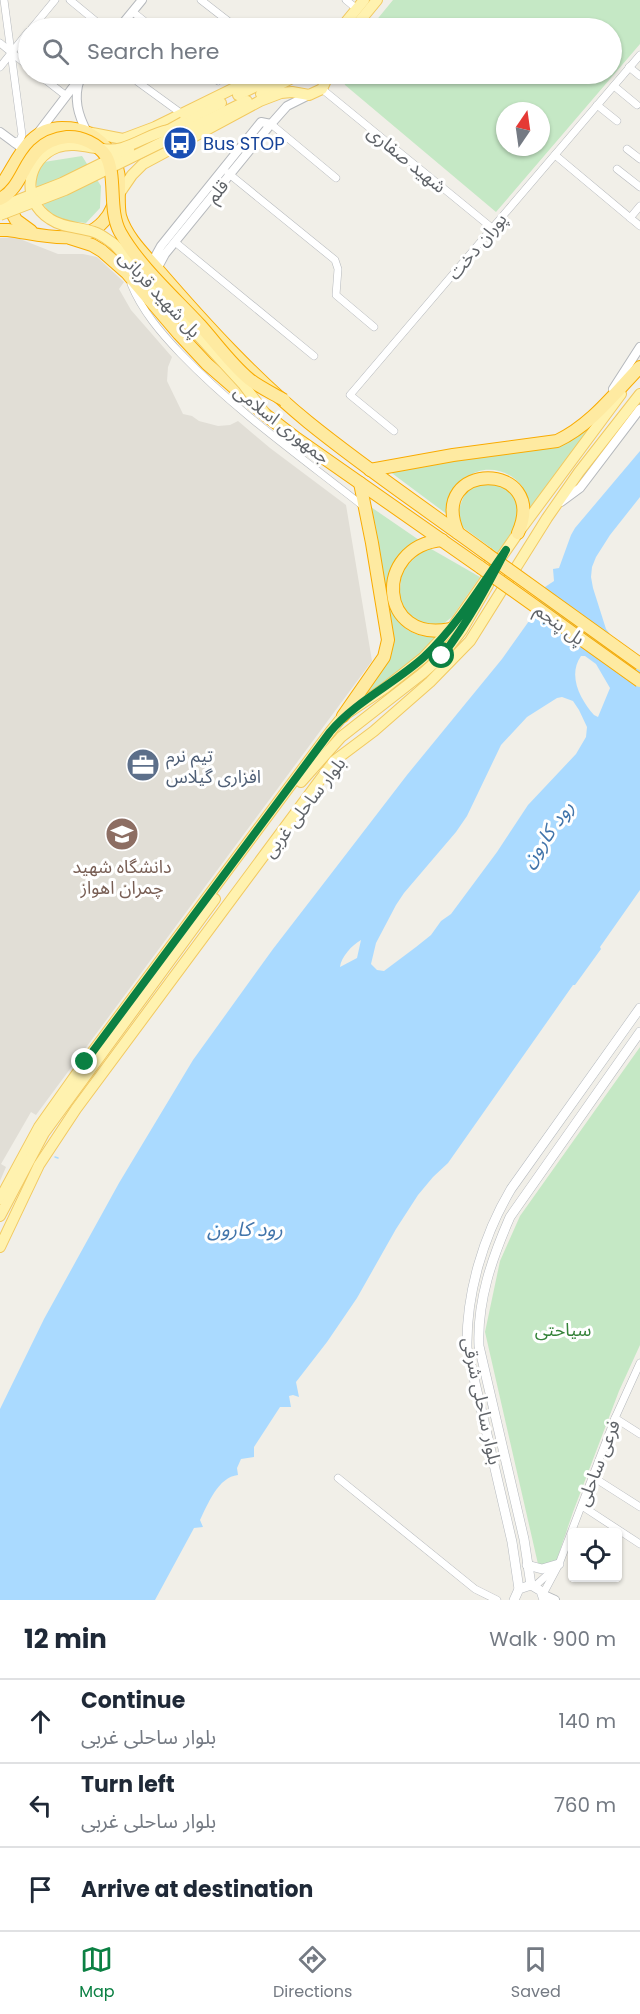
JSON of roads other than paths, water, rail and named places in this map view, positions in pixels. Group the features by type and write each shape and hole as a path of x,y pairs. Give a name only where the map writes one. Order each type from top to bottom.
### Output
{"highway":[{"path":"0,230 70,238 86,234 98,227 107,217 119,194 119,170 111,154 101,142 87,132 55,128 18,146 4,175 5,194 10,211 20,224 34,233"},
{"name":"پل شهید قربانی","path":"0,199 7,196 28,161 39,148 52,141 69,137 84,139 97,146 106,157 112,202 119,230 136,255 249,379 284,400"},
{"name":"جمهوری اسلامی","path":"119,194 120,215 130,236 202,320 308,422 370,470 487,554"},
{"path":"108,255 107,248 111,236 121,234 130,236"},
{"name":"جمهوری اسلامی","path":"70,238 92,245 108,255 127,273 207,364 267,416 480,567"},
{"path":"370,470 453,455 557,441 572,434 596,413 640,367"},
{"path":"458,533 453,521 452,508 456,496 470,482 488,477 507,482 520,496 524,508 524,521 518,533"},
{"path":"343,717 384,657 388,640 360,483"},
{"path":"442,540 415,548 404,557 396,570 393,592 398,612 408,623 421,630 436,632 450,629"},
{"name":"پل پنجم","path":"487,554 640,664"},
{"name":"پل پنجم","path":"480,567 640,681"}],"main road":[{"path":"349,18 364,0"},
{"path":"362,18 377,0"},
{"path":"0,214 65,190 247,84"},
{"path":"182,123 260,84"},
{"path":"87,132 123,139 155,127 182,123 276,84"},
{"path":"119,194 143,164 260,101 281,93 309,95 322,89 324,84"},
{"name":"پل شهید قربانی","path":"0,207 62,183 182,123"},
{"path":"155,127 149,134 149,144 155,150 168,151"},
{"name":"پل شهید قربانی","path":"169,130 156,132 122,148 61,146 46,153 37,162 30,181 33,199 36,206 50,219 96,232 114,244 243,384 267,416"},
{"name":"بلوار ساحلی غربی","path":"0,1199 39,1127 85,1062 343,717 423,658 450,629 640,367"},
{"name":"بلوار ساحلی غربی","path":"0,1247 39,1165 76,1109 334,761 374,732 430,682 470,641 579,472 640,394"},
{"name":"بلوار ساحلی غربی","path":"0,1216 44,1133 305,776 341,737 417,679 442,656 462,630 481,599 506,550"},
{"name":"بلوار ساحلی شرقی","path":"519,1589 512,1542 467,1348 467,1325 472,1296 489,1234 499,1210 640,1008"},
{"name":"بلوار ساحلی شرقی","path":"533,1586 479,1346 478,1325 483,1298 500,1238 510,1217 640,1032"},
{"path":"527,1565 542,1569 559,1564"},
{"path":"514,1600 519,1589 533,1586 544,1597"}],"street":[{"path":"0,132 18,146 22,135 4,0"},
{"path":"42,18 55,0"},
{"path":"70,0 92,18"},
{"path":"201,0 224,18"},
{"path":"346,0 357,9"},
{"path":"126,18 137,4 146,18"},
{"path":"0,43 18,58"},
{"path":"0,67 18,45"},
{"name":"پوران دخت","path":"622,76 640,55"},
{"path":"629,67 640,76"},
{"path":"51,84 65,95"},
{"path":"34,138 74,84"},
{"path":"79,84 78,110 87,132"},
{"path":"140,84 182,123"},
{"path":"614,86 637,105"},
{"name":"پوران دخت","path":"394,431 350,395 614,86"},
{"name":"شهید صفاری","path":"322,89 492,228"},
{"name":"قلم","path":"157,269 165,254 227,172 287,106 309,95"},
{"path":"597,105 617,121"},
{"path":"271,124 336,178"},
{"path":"627,148 640,159"},
{"path":"555,154 639,225"},
{"path":"617,169 640,188"},
{"path":"157,269 156,255 161,246 227,172 335,260 338,269 336,295 374,327"},
{"path":"630,218 640,206"},
{"path":"175,242 314,356"},
{"path":"127,273 141,306 161,333 199,373 276,440 365,507"},
{"path":"596,413 640,347"},
{"path":"556,506 579,488 640,409"},
{"name":"فرعی ساحلی","path":"544,1597 615,1418 639,1367"},
{"path":"615,1418 640,1434"},
{"path":"592,1477 640,1506"},
{"path":"338,1478 475,1589 497,1600"},
{"path":"582,1506 640,1544"},
{"name":"فرعی ساحلی","path":"533,1586 559,1564"},
{"path":"544,1597 555,1600"}],"water":[{"name":"رود کارون","path":"640,451 640,497 596,557 591,577 606,629 612,637 640,657 640,890 600,947 601,949 573,985 448,1163 418,1195 357,1298 296,1382 299,1397 289,1396 291,1407 280,1407 254,1447 254,1457 241,1459 237,1468 238,1475 225,1481 214,1492 200,1520 203,1527 194,1528 155,1600 0,1600 0,1409 44,1319 119,1183 193,1060 273,949 407,775 502,659 529,621 545,587 554,581 553,569 559,568 575,528","holes":["581,656 585,656 596,664 610,688 598,717 589,709 577,687 575,672","562,697 573,701 587,727 586,737 576,754 528,805 451,914 416,947 384,971 377,970 371,964 376,943 396,905 467,816 501,745 527,717","361,940 357,958 340,967 351,948"]}],"place":[{"name":"Bus STOP","path":"180,143"},
{"name":"تیم نرم افزاری گیلاس","path":"143,765"},
{"name":"دانشگاه شهید چمران اهواز","path":"122,834"}],"park label":[{"name":"سیاحتی","path":"563,1329"}]}
